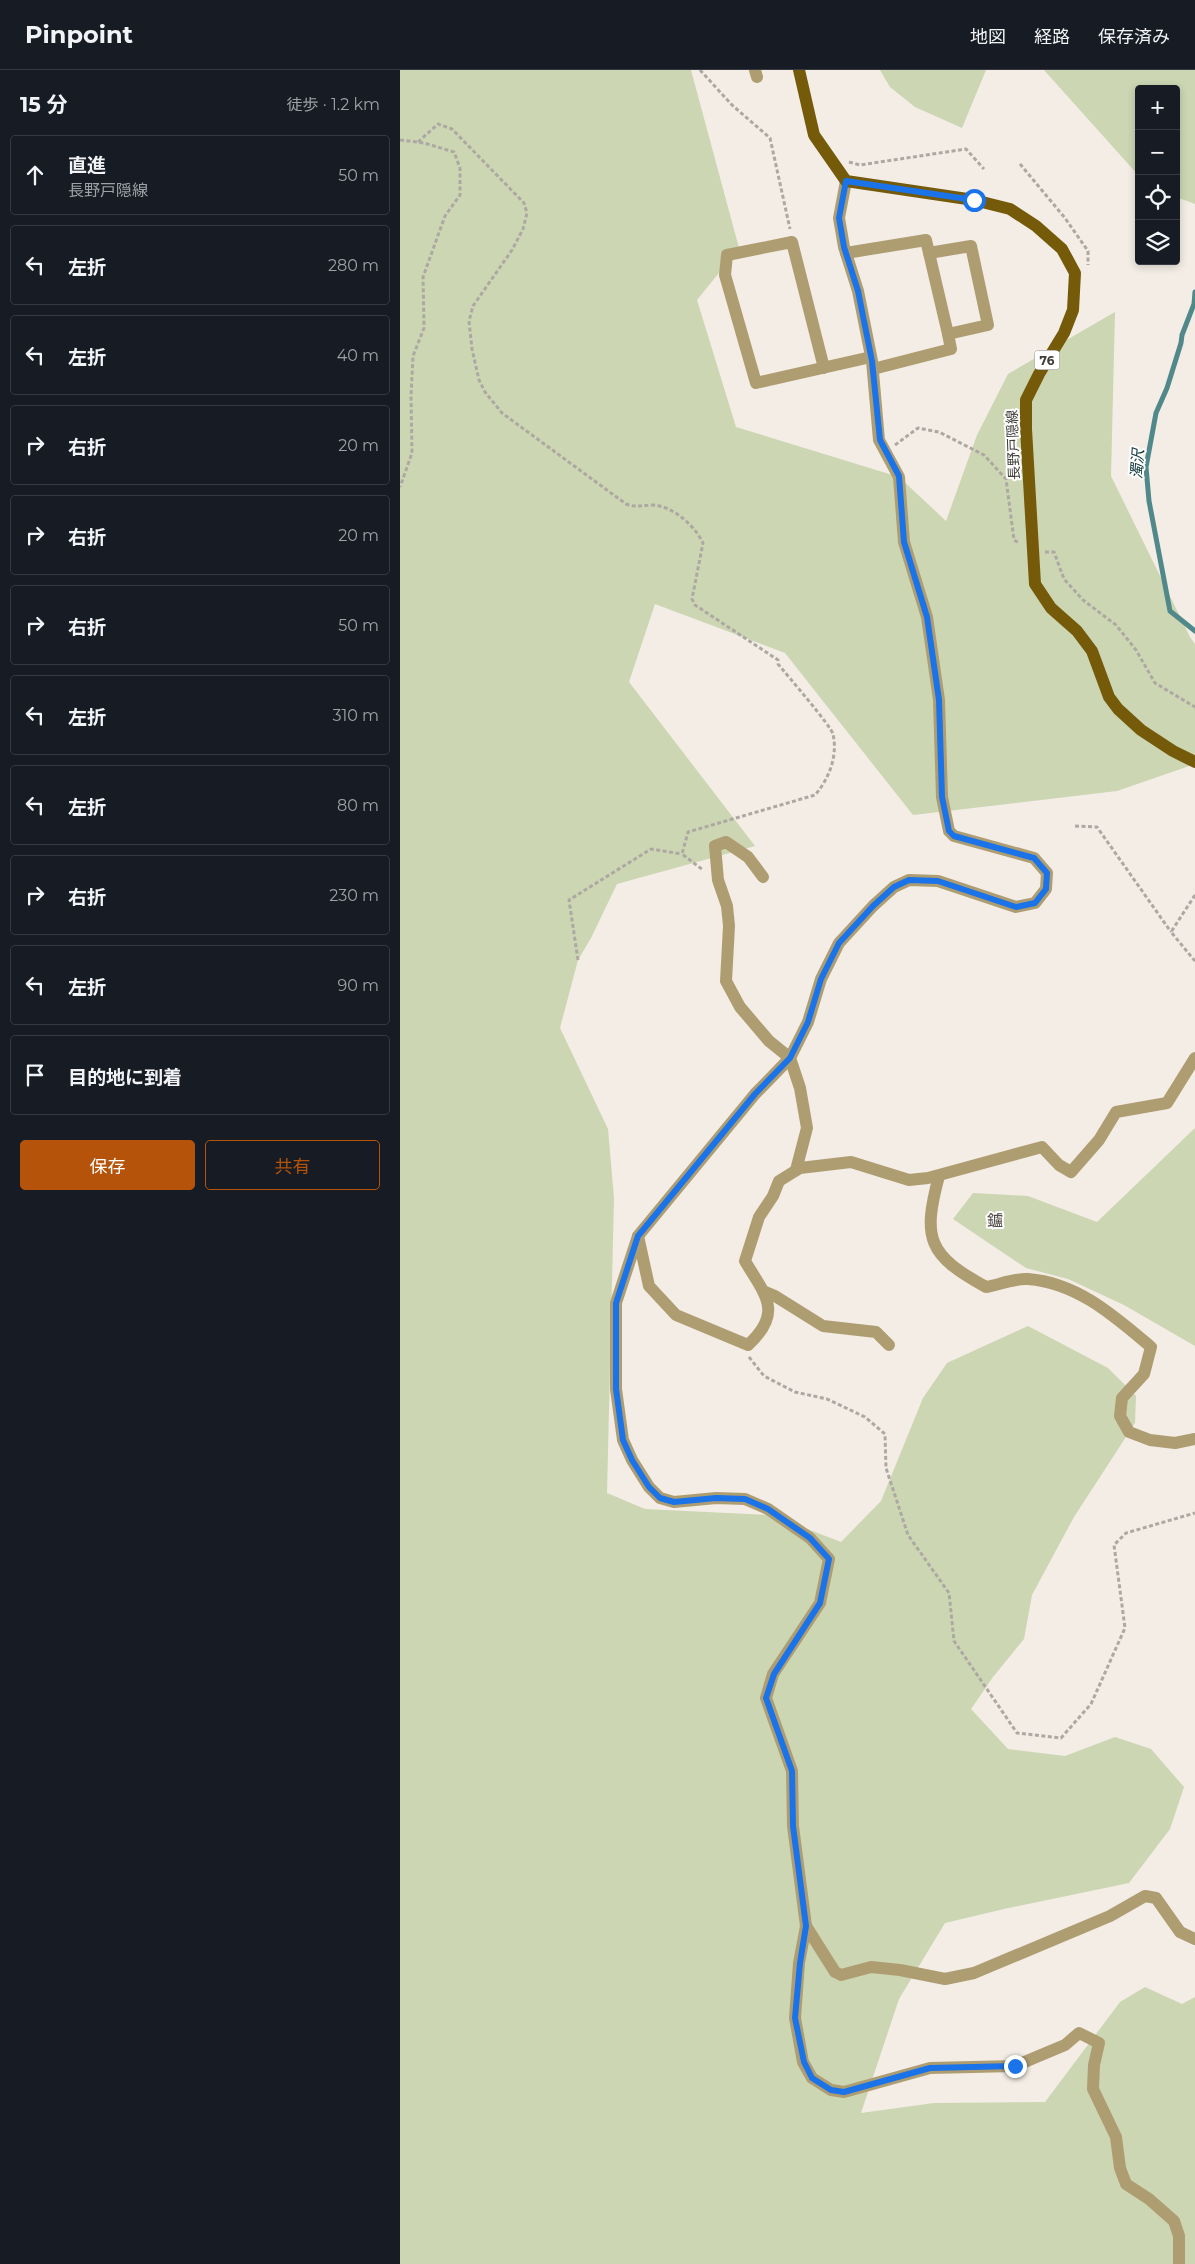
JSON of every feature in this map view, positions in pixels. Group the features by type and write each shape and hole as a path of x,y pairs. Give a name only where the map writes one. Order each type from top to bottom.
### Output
{"main road":[{"path":"799,70 814,135 846,181"},
{"name":"長野戸隠線","path":"846,181 974,200 1010,209 1036,226 1062,249 1075,273 1076,284 1073,310 1064,333 1039,374 1026,400 1035,584 1051,608 1077,632 1092,651 1109,697 1118,709 1141,730 1173,751 1195,762"}],"street":[{"path":"846,181 839,218 846,254 858,291 872,363 880,440 899,476 904,542 927,617 939,700 942,797 949,831 954,836 1034,858 1047,873 1046,889 1035,903 1016,907 938,881 909,880 894,887 873,906 839,943 821,979 808,1022 790,1058 755,1094 638,1236 616,1303 616,1389 623,1440 632,1460 649,1487 660,1498 674,1502 716,1498 745,1499 768,1509 810,1538 829,1559 820,1603 774,1674 766,1698 792,1771 793,1826 806,1926 800,1963 795,2018 804,2062 812,2078 831,2090 844,2092 930,2068 1015,2066 1064,2045 1079,2033 1099,2043 1094,2065 1093,2089 1116,2137 1120,2168 1126,2184 1148,2199 1174,2221 1179,2236 1179,2264"},
{"path":"824,368 792,242 727,255 725,274 756,383 824,368 872,363 952,349 926,240 846,254"},
{"path":"929,253 971,246 988,325 948,334"},
{"path":"763,877 748,857 726,842 715,846 718,880 728,906 729,926 726,981 740,1007 768,1041 790,1058 800,1088 807,1128 796,1170"},
{"path":"638,1236 649,1286 676,1315 748,1345 762,1332 769,1314 763,1291 745,1261 759,1217 773,1196 779,1181 796,1170 851,1162 909,1180 939,1176 1042,1147 1058,1165 1071,1172 1099,1140 1116,1112 1167,1103 1195,1058"},
{"path":"939,1176 932,1202 930,1233 934,1245 946,1259 969,1278 986,1287 1026,1279 1072,1289 1115,1316 1151,1347 1144,1374 1122,1398 1120,1416 1129,1432 1150,1440 1175,1443 1195,1439"},
{"path":"763,1291 776,1296 823,1326 876,1332 889,1345"},
{"path":"806,1926 834,1972 841,1975 871,1967 900,1970 945,1979 974,1973 1012,1958 1110,1916 1146,1896 1156,1898 1180,1932 1195,1939"}],"path":[{"path":"700,70 732,105 770,138 792,242"},
{"path":"418,142 438,124 452,129 524,203 527,214 523,229 512,250 473,306 469,321 474,358 484,392 502,414 626,504 633,507 655,505 675,511 699,535 703,543 692,599 695,605 778,660 778,664 833,733 833,760 826,782 815,795 688,832 682,854"},
{"path":"400,140 418,142 454,152 460,168 460,195 445,216 423,277 424,328 413,356 411,396 412,453 400,487"},
{"path":"829,155 860,165 966,149 984,169"},
{"path":"1020,164 1065,218 1088,251 1088,281 1076,284"},
{"path":"1075,826 1097,827 1171,932 1195,961"},
{"path":"578,960 569,900 651,849 682,854 718,880"},
{"path":"1171,932 1195,895"},
{"path":"736,1341 764,1376 795,1392 827,1399 865,1416 885,1434 886,1468 908,1535 949,1593 954,1641 1017,1733 1060,1738 1091,1704 1125,1628 1114,1545 1126,1533 1195,1513"}],"green space":[{"path":"400,70 691,70 739,248 697,300 736,427 899,477 946,521 977,435 1008,374 1115,312 1111,476 1195,644 1195,764 1117,791 913,815 785,653 655,604 629,682 755,846 617,884 591,938 578,960 560,1028 608,1129 614,1198 607,1493 645,1509 771,1515 841,1542 881,1501 923,1398 947,1363 1028,1326 1108,1368 1136,1396 1135,1423 1074,1517 1032,1595 1024,1639 993,1677 971,1709 1008,1749 1065,1756 1115,1737 1151,1749 1184,1787 1170,1829 1129,1883 945,1923 899,1999 861,2113 934,2103 1045,2102 1120,2002 1145,1987 1182,2004 1195,1997 1195,2264 400,2264"},
{"path":"880,70 986,70 962,128 915,107 890,87"},
{"path":"1044,70 1195,70 1195,204 1180,198 1180,85 1135,85 1135,172"},
{"path":"1195,1128 1195,1346 1124,1305 1068,1279 1026,1268 953,1219 973,1193 1028,1196 1097,1222"}],"waterway":[{"name":"濁沢","path":"1195,292 1194,304 1182,335 1167,388 1156,413 1146,467 1149,501 1170,611 1195,631"}],"district":[{"name":"鑪","path":"995,1220"}],"route":[{"path":"974,200 846,181 839,218 844,247 858,291 872,361 880,440 899,476 904,542 927,617 939,700 942,797 949,831 954,836 1034,858 1047,873 1046,889 1035,903 1016,907 938,881 909,880 894,887 873,906 839,943 821,979 808,1022 790,1058 755,1094 638,1236 616,1303 616,1389 623,1440 632,1460 649,1487 660,1498 674,1502 716,1498 745,1499 768,1509 810,1538 829,1559 820,1603 774,1674 766,1698 792,1771 793,1826 806,1926 800,1963 795,2018 804,2062 812,2078 831,2090 844,2092 930,2068 1015,2066"}]}
